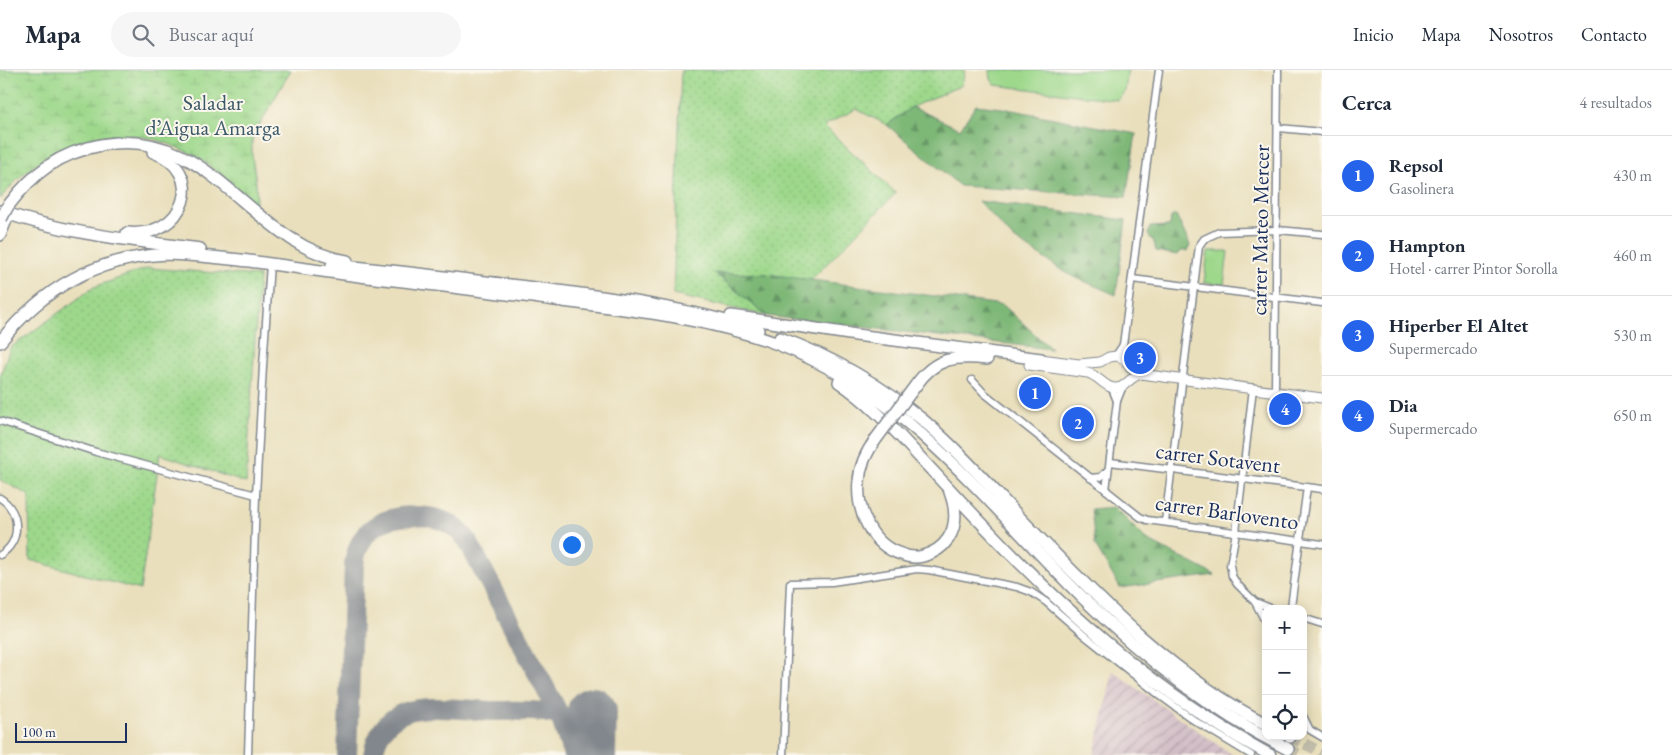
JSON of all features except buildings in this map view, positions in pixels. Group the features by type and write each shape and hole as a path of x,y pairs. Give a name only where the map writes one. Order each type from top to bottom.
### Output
{"highway":[{"path":"0,235 5,214 24,185 53,162 87,147 118,143 140,144 185,156 291,238 319,253 340,260 394,267 440,276"},
{"path":"5,214 33,184 67,160 95,150 140,148 157,153 170,160 182,180 184,195 178,213 166,225 151,231 131,234 63,224 39,223"},
{"path":"5,214 86,234 312,264 440,276 613,298 856,335 1041,359"},
{"path":"0,342 19,320 52,291 79,276 110,263 148,255 168,254 287,266 666,315 752,335 830,368 860,387 920,433 1085,599 1157,664 1198,696 1235,721 1288,749"},
{"path":"312,264 411,282"},
{"path":"697,312 760,330 802,346 843,366 902,405 924,421 959,454 1090,589 1161,654 1212,692 1262,722"},
{"path":"799,354 846,387 895,431 1040,583 1125,658 1204,717 1270,755"},
{"path":"949,488 956,516 955,524 944,544 931,554 919,557 907,556 882,544 868,526 859,498 859,478 868,450 916,385 931,368 938,363 952,358 976,358 1029,365"}],"main road":[{"path":"1041,359 1079,364 1120,357 1141,374 1322,398"},
{"path":"1100,379 1100,369 1109,358"},
{"path":"1128,364 1130,379"},
{"path":"1029,365 1092,374 1110,387 1122,386 1130,379 1141,374"}],"street":[{"path":"1128,364 1123,345 1159,70"},
{"name":"carrer Mateo Mercer","path":"1275,391 1279,128 1278,70"},
{"path":"1279,128 1322,132"},
{"path":"1165,522 1199,246 1204,239 1219,232 1278,230 1322,234"},
{"path":"248,755 256,495 270,264"},
{"path":"1132,280 1322,303"},
{"path":"1109,358 1117,354 1123,345"},
{"name":"carrer Barlovento","path":"972,380 984,393 1140,517 1322,544"},
{"path":"1106,490 1117,401 1122,386"},
{"path":"1110,387 1117,401"},
{"path":"1253,388 1236,532 1230,565 1232,576 1237,584 1256,602 1263,605"},
{"path":"0,421 96,452 256,495"},
{"path":"1090,478 1101,476 1109,466"},
{"name":"carrer Sotavent","path":"1109,466 1171,469 1322,489"},
{"path":"1291,605 1307,487"},
{"path":"0,498 11,506 16,526 10,544 0,555"},
{"path":"783,755 790,583 832,582 918,570 929,570 1017,587 1031,592 1046,602 1158,694 1251,755"},
{"path":"1256,602 1262,615"},
{"path":"1307,619 1322,624"},
{"path":"1307,724 1310,730 1322,737"}],"shaded area":[{"path":"1113,671 1166,709 1233,755 1094,755"}],"green space":[{"name":"Saladar d’Aigua Amarga","path":"0,70 291,70 253,136 252,153 257,189 255,206 212,168 195,156 152,139 128,135 103,137 80,142 57,152 36,164 17,180 0,199"},
{"path":"681,70 965,70 962,85 912,107 887,125 856,109 824,126 896,193 811,280 765,274 716,274 767,316 673,295"},
{"path":"990,70 1128,70 1125,91 1117,100 995,85 991,79"},
{"path":"976,105 1002,108 1136,134 1126,197 960,186 887,125 912,107 960,129"},
{"path":"978,201 1126,220 1116,295 1070,275 1014,239"},
{"path":"1176,215 1190,245 1188,251 1180,251 1177,255 1156,251 1154,242 1148,235 1150,227 1170,226 1171,217"},
{"path":"1208,251 1228,251 1224,285 1204,283"},
{"path":"148,268 259,276 246,483 160,454 140,590 30,560 29,495 0,480 0,377 10,348 94,287"},
{"path":"715,273 766,274 1003,305 1051,349 767,316"},
{"path":"1114,507 1147,540 1215,575 1120,588 1095,545 1091,509"}],"taxiway":[{"path":"347,755 354,565 361,542 367,533 384,522 405,516 439,519 457,529 467,540 560,716 573,755"},
{"path":"373,755 380,734 388,723 406,712 424,708 537,711 558,715 571,721 579,729 585,739 590,755"}],"runway":[{"path":"591,755 592,712"}],"tunnel":[{"path":"1296,740 1322,752"},
{"path":"1288,749 1300,755"}],"place":[{"name":"Hiperber El Altet","path":"1140,358"},
{"name":"Repsol","path":"1035,393"},
{"name":"Dia","path":"1285,409"},
{"name":"Hampton","path":"1078,423"}]}
